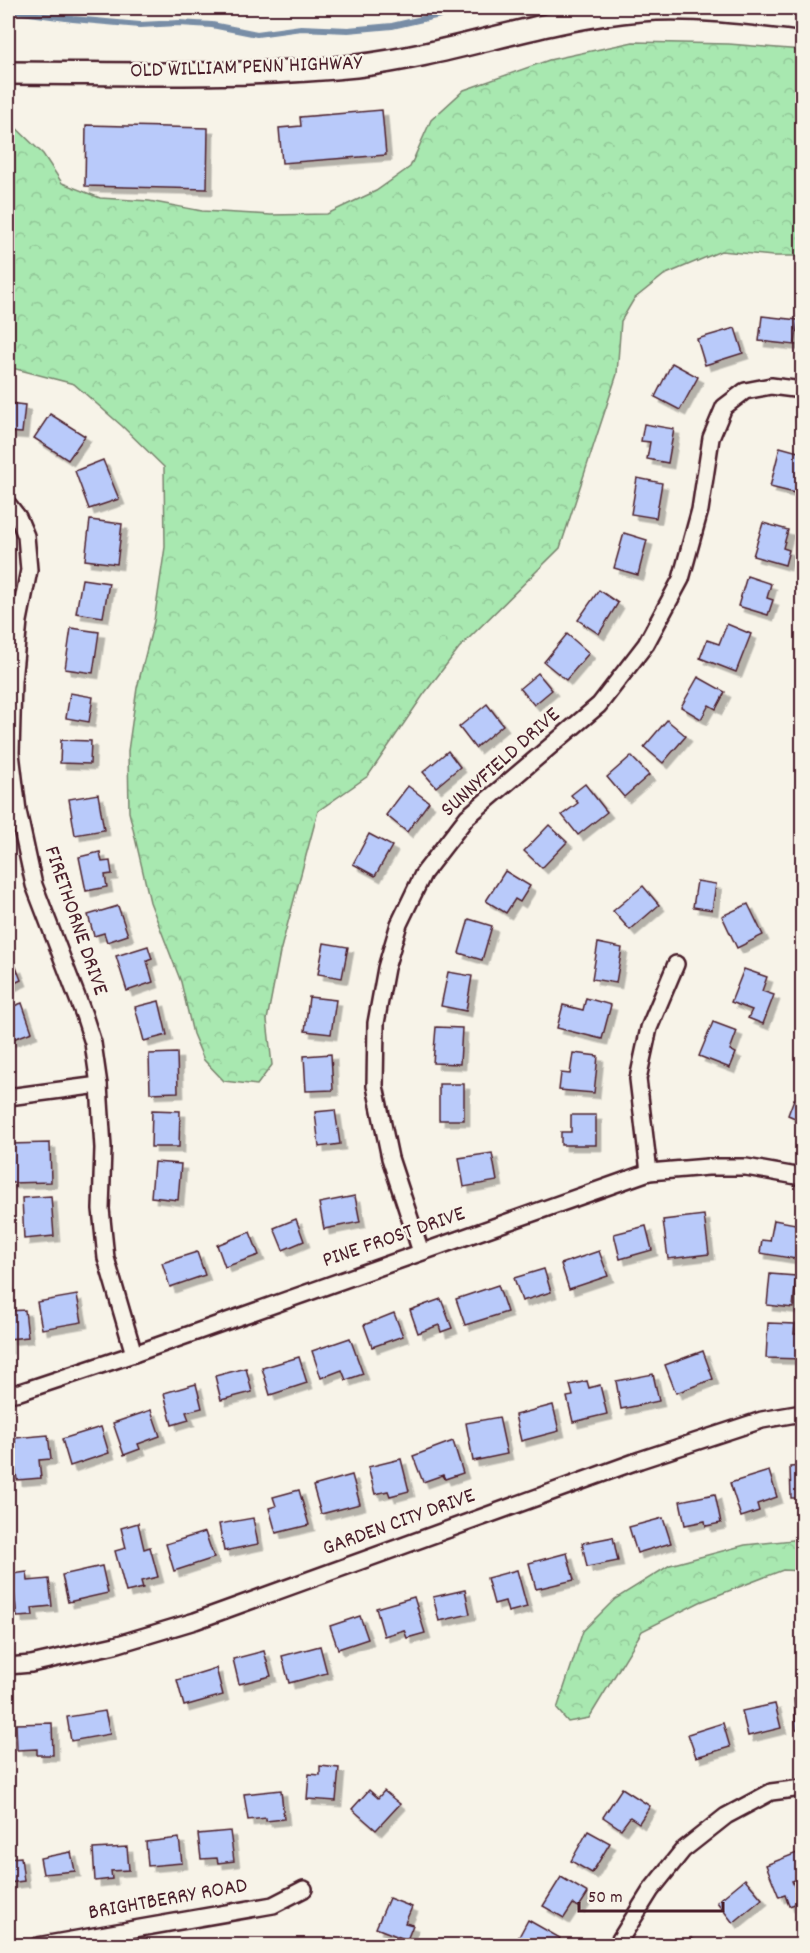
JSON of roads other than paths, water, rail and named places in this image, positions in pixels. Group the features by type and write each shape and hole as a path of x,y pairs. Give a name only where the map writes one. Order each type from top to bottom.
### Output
{"main road":[{"name":"OLD WILLIAM PENN HIGHWAY","path":"8,73 222,73 290,71 358,65 446,50 584,18 639,10 684,8 729,10 802,20"}],"street":[{"name":"SUNNYFIELD DRIVE","path":"421,1252 390,1158 375,1086 376,1023 386,968 399,924 423,874 467,818 599,705 646,644 681,579 700,510 711,438 724,407 745,392 771,386 802,390"},
{"name":"FIRETHORNE DRIVE","path":"8,504 18,517 26,536 29,570 19,621 13,681 11,753 18,811 34,885 93,1043 99,1085 103,1148 101,1209 106,1258 134,1354"},
{"path":"649,1173 638,1078 649,1028 676,964"},
{"path":"8,1097 99,1085"},
{"name":"PINE FROST DRIVE","path":"8,1394 134,1354 649,1173 708,1167 746,1167 802,1177"},
{"name":"GARDEN CITY DRIVE","path":"8,1666 31,1664 115,1645 195,1621 640,1460 762,1419 802,1413"},
{"path":"616,1946 651,1890 683,1850 726,1816 771,1792 802,1788"},
{"name":"BRIGHTBERRY ROAD","path":"37,1946 273,1905 304,1889"}],"waterway":[{"path":"8,10 140,25 179,23 212,25 257,34 301,28 348,30 392,26 470,8"}]}
